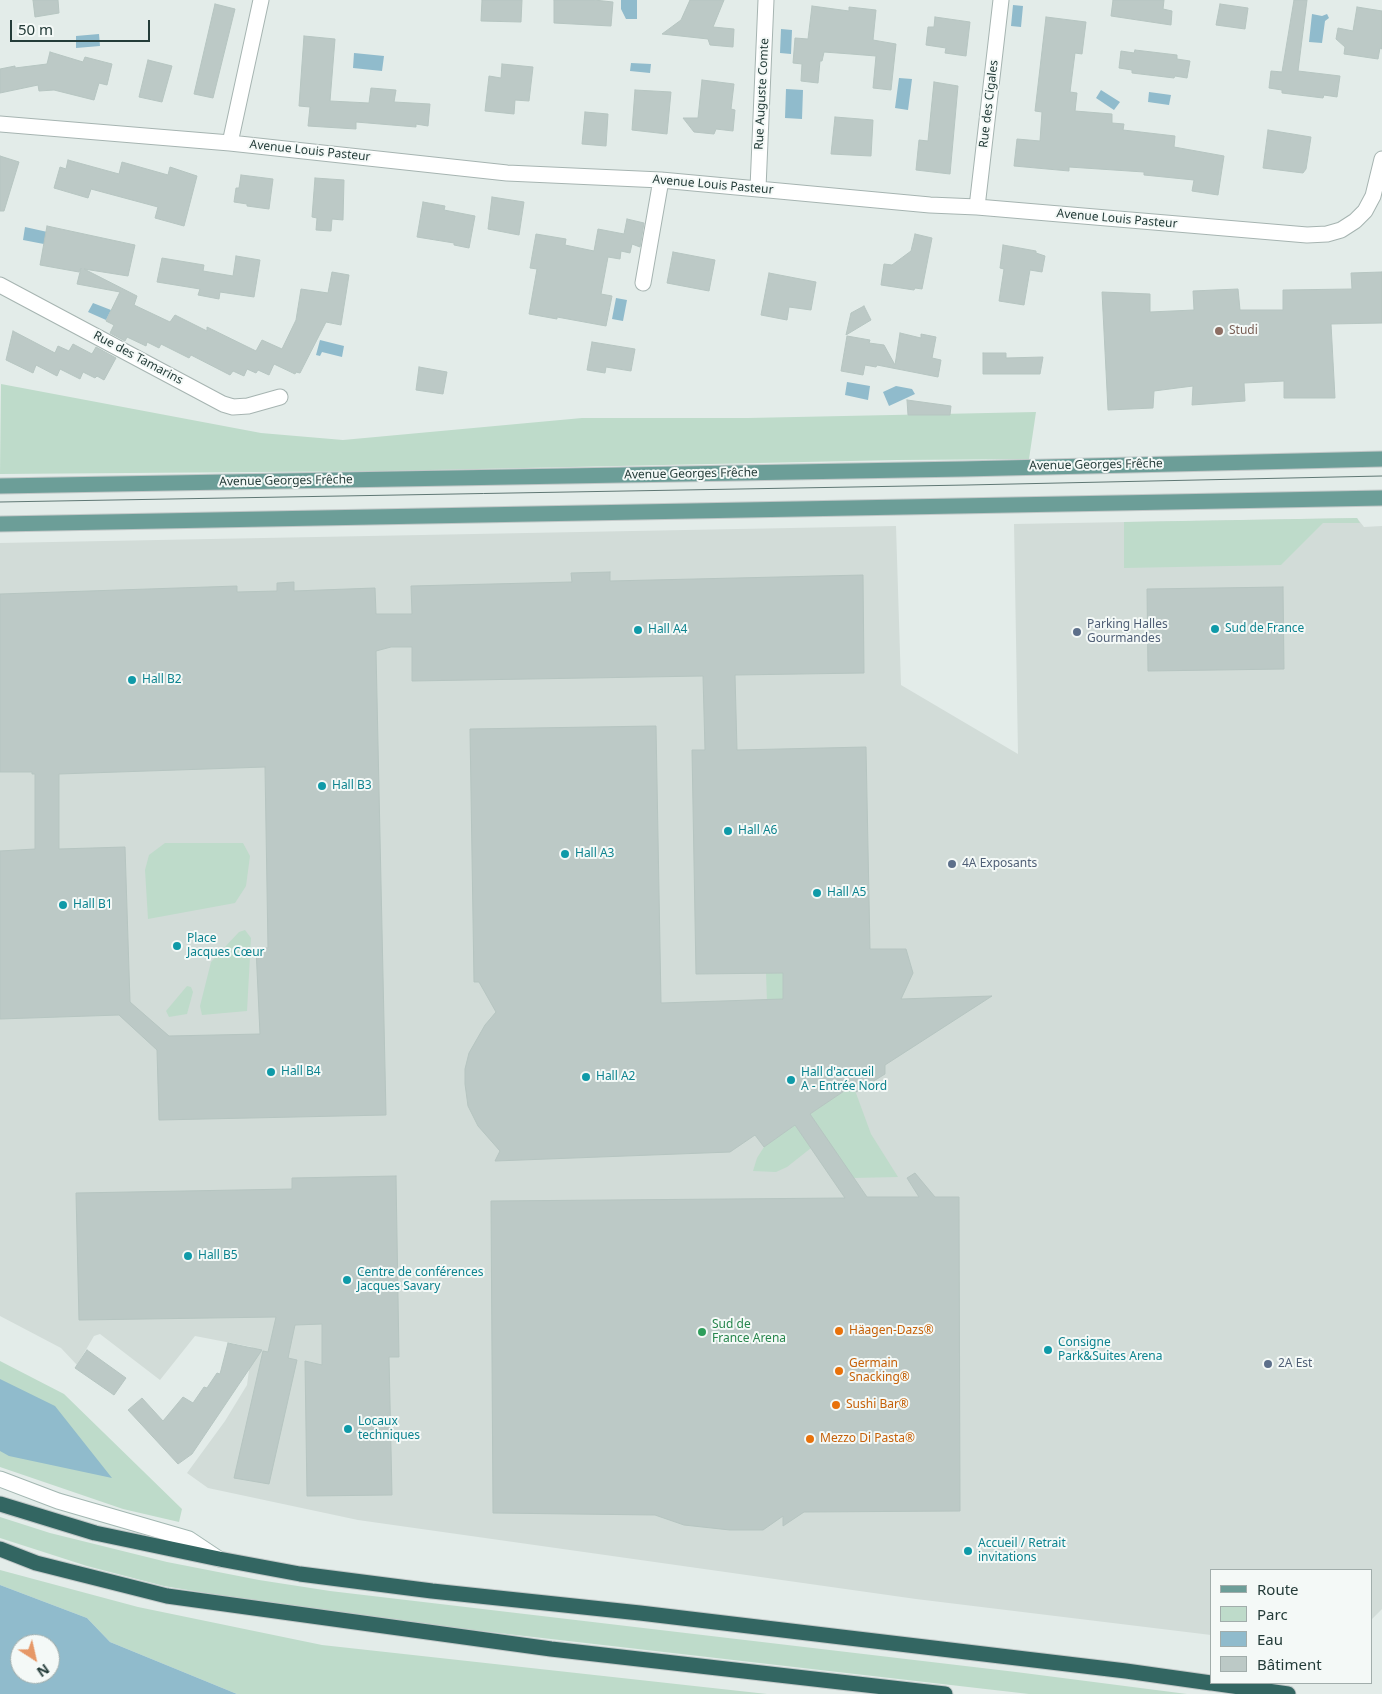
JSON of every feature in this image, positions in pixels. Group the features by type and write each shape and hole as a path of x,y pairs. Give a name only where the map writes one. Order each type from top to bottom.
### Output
{"highway":[{"path":"0,1504 94,1533 300,1574 432,1592 650,1614 1126,1671 1210,1683"},
{"path":"0,1549 36,1563 167,1596 550,1649 945,1694"},
{"path":"1218,1684 1288,1694"}],"main road":[{"name":"Avenue Georges Frêche","path":"0,486 963,469 1382,459"},
{"path":"0,524 1382,498"}],"street":[{"path":"230,143 261,0"},
{"name":"Rue Auguste Comte","path":"758,188 766,0"},
{"name":"Rue des Cigales","path":"977,207 1001,0"},
{"name":"Avenue Louis Pasteur","path":"0,124 230,143 507,173 661,180 930,205 977,207 1298,234 1327,234 1341,230 1355,221 1365,211 1373,196 1382,159"},
{"path":"643,283 661,180"},
{"name":"Rue des Tamarins","path":"0,284 223,404 233,407 248,406 280,397"},
{"path":"0,1479 58,1501 189,1539 219,1559"}],"shaded area":[{"path":"1357,518 1364,527 1382,526 1382,1609 1372,1619 1372,1569 1210,1569 1210,1635 916,1599 358,1520 208,1488 187,1473 225,1421 247,1385 252,1347 195,1336 160,1380 100,1334 94,1336 77,1365 61,1348 0,1316 0,543 896,526 901,685 1018,754 1014,524"}],"green space":[{"path":"1,384 261,433 343,440 582,418 748,418 1036,412 1029,459 384,471 0,474"},
{"path":"1357,518 1360,523 1323,523 1281,565 1124,568 1124,522"},
{"path":"165,843 243,843 250,856 246,886 235,903 148,919 145,870 149,855"},
{"path":"245,930 251,938 247,1011 202,1015 200,1006 211,962 239,932"},
{"path":"793,971 795,1003 767,1003 766,972"},
{"path":"187,986 191,987 193,992 187,1014 169,1017 166,1011"},
{"path":"853,1085 871,1134 898,1177 853,1178 810,1114"},
{"path":"795,1125 811,1148 787,1167 776,1172 753,1171 757,1158 764,1147"},
{"path":"0,1361 64,1394 182,1509 179,1522 123,1509 0,1467"},
{"path":"0,1517 50,1533 167,1562 259,1580 330,1591 1187,1694 1029,1694 325,1613 164,1586 87,1566 0,1538"},
{"path":"0,1570 138,1607 322,1645 767,1694 237,1694 110,1642 87,1618 0,1585"}],"water":[{"path":"621,0 637,0 637,19 626,19 621,9"},
{"path":"1013,5 1023,6 1021,27 1011,26"},
{"path":"1312,14 1322,16 1327,14 1329,18 1325,21 1322,43 1309,42"},
{"path":"781,29 792,30 791,54 780,53"},
{"path":"99,34 100,46 76,48 76,36"},
{"path":"354,53 384,56 382,71 353,68"},
{"path":"631,63 651,64 650,73 630,71"},
{"path":"899,78 912,79 908,110 895,108"},
{"path":"786,89 803,90 802,119 785,118"},
{"path":"1101,90 1120,102 1114,110 1096,98"},
{"path":"1149,92 1171,95 1169,105 1148,102"},
{"path":"25,227 52,233 49,245 23,240"},
{"path":"616,298 627,300 623,321 612,319"},
{"path":"93,303 111,310 106,320 88,312"},
{"path":"320,340 344,346 342,357 322,352 320,356 316,355"},
{"path":"847,382 870,386 868,400 845,395"},
{"path":"896,386 912,389 915,394 889,406 883,392"},
{"path":"0,1379 55,1406 112,1478 9,1456 0,1451"},
{"path":"0,1585 87,1618 110,1642 237,1694 0,1694"}],"building":[{"path":"33,0 58,0 59,13 35,17"},
{"path":"482,0 522,0 521,22 481,21"},
{"path":"554,0 613,2 611,26 554,23"},
{"path":"690,0 724,0 713,27 734,29 733,47 710,45 708,39 662,34 681,20"},
{"path":"1113,0 1164,0 1163,9 1172,11 1171,25 1111,16"},
{"path":"1294,0 1307,0 1298,71 1340,76 1337,97 1324,95 1323,98 1282,93 1282,90 1269,88 1271,71 1282,72"},
{"path":"215,4 235,9 213,98 194,94"},
{"path":"1220,4 1248,8 1245,29 1216,25"},
{"path":"812,6 849,11 849,7 876,10 873,40 896,44 891,90 873,88 876,56 824,52 822,61 820,61 818,83 801,81 802,64 793,63 795,38 808,39"},
{"path":"1357,7 1382,11 1382,49 1380,48 1378,59 1344,54 1345,47 1336,39 1338,28 1353,31"},
{"path":"935,17 970,22 966,56 945,53 946,48 926,45 928,27 934,27"},
{"path":"1046,17 1086,22 1082,54 1075,53 1070,92 1077,93 1075,111 1112,114 1112,123 1124,124 1123,130 1175,136 1174,147 1224,156 1218,195 1192,191 1194,180 1144,175 1144,172 1069,167 1069,171 1014,166 1017,139 1040,141 1042,112 1035,111"},
{"path":"304,36 335,39 330,101 369,103 371,88 396,90 394,102 430,104 428,126 416,124 416,127 356,122 356,129 308,126 310,107 299,106"},
{"path":"1135,50 1177,55 1177,59 1190,61 1187,78 1132,73 1132,70 1119,68 1121,51 1134,53"},
{"path":"50,52 83,62 85,57 112,64 107,85 99,83 94,100 54,90 39,91 38,85 0,93 0,69 47,64"},
{"path":"148,60 172,66 162,102 139,97"},
{"path":"502,64 533,67 529,101 515,100 514,114 485,111 489,76 501,78"},
{"path":"702,80 734,84 731,109 735,110 733,131 716,129 714,134 694,132 683,118 698,118"},
{"path":"934,82 958,86 950,174 916,170 919,140 928,141"},
{"path":"635,90 671,92 667,134 632,130"},
{"path":"585,112 608,114 606,146 582,144"},
{"path":"835,117 873,120 871,156 831,154"},
{"path":"1268,130 1311,137 1306,169 1303,173 1263,168"},
{"path":"0,156 19,162 4,211 0,211"},
{"path":"68,160 119,174 122,162 168,175 170,167 197,176 184,226 155,218 158,207 91,189 88,198 54,188 60,167 66,169"},
{"path":"241,175 273,179 269,209 234,202 236,188 239,188"},
{"path":"315,178 344,180 343,220 332,219 331,231 316,230 317,218 312,217"},
{"path":"492,197 524,202 519,235 488,229"},
{"path":"423,202 445,206 444,210 475,216 469,248 454,245 454,243 417,237"},
{"path":"627,219 644,223 640,247 632,244 630,253 621,251 620,259 608,257 601,294 612,296 606,326 529,314 537,269 530,268 536,234 566,239 565,245 594,251 598,229 624,234"},
{"path":"47,226 135,245 128,276 84,269 137,296 134,305 170,322 175,315 207,331 207,327 256,351 262,340 282,349 296,320 301,289 328,293 332,272 349,275 341,325 326,322 300,373 296,372 295,374 274,364 269,375 258,370 256,373 247,369 244,376 233,371 230,375 191,355 189,358 161,344 159,348 147,342 146,346 127,337 125,341 110,333 114,325 106,321 120,292 77,284 81,268 79,272 40,265"},
{"path":"915,234 932,238 922,289 915,288 914,290 881,285 884,264 892,265 911,251"},
{"path":"1003,245 1036,251 1036,253 1045,256 1042,272 1030,270 1024,305 999,301 1004,269 1000,268"},
{"path":"673,252 715,260 709,291 667,283"},
{"path":"236,256 260,260 254,297 220,292 219,299 198,295 200,289 157,282 162,258 204,265 203,271 233,276"},
{"path":"1382,272 1382,323 1331,324 1335,398 1284,398 1284,381 1244,383 1245,401 1192,405 1193,386 1154,391 1153,408 1108,410 1102,292 1150,294 1150,312 1194,310 1193,291 1238,289 1240,310 1283,310 1283,290 1352,289 1351,273"},
{"path":"769,273 816,282 811,310 789,307 787,320 761,315"},
{"path":"864,306 871,320 846,335 851,313"},
{"path":"13,331 55,353 58,346 69,351 73,344 92,354 96,347 116,358 104,380 83,372 80,379 60,369 57,376 36,365 33,373 6,360"},
{"path":"900,333 921,338 921,334 936,337 932,358 941,360 938,377 877,365 876,367 865,365 863,375 841,371 847,336 870,340 869,343 884,345 895,365"},
{"path":"592,342 635,349 631,371 606,367 605,373 587,370"},
{"path":"983,353 1006,353 1006,358 1043,357 1040,374 983,374"},
{"path":"419,367 447,372 443,394 416,390"},
{"path":"907,400 951,406 950,415 908,415"},
{"path":"610,572 610,581 863,575 864,673 735,675 737,750 866,747 870,949 906,949 913,973 901,999 992,996 885,1065 885,1074 856,1092 853,1085 810,1114 867,1197 919,1197 907,1178 915,1173 935,1197 959,1197 960,1511 804,1512 783,1526 783,1516 763,1530 730,1530 684,1525 655,1515 493,1513 491,1201 845,1198 795,1125 764,1147 755,1135 730,1152 495,1161 500,1151 478,1126 468,1106 465,1069 469,1053 485,1025 496,1012 479,982 474,982 470,729 656,726 661,1003 783,999 783,973 696,974 692,750 705,750 703,676 412,681 412,647 391,647 376,651 386,1115 159,1120 157,1050 119,1015 0,1019 0,851 35,849 35,774 32,774 32,772 0,772 0,594 237,586 237,592 277,591 277,583 294,582 294,591 375,588 376,614 412,614 411,586 572,582 571,573","holes":["265,767 268,948 256,948 260,1034 169,1036 130,1002 125,847 59,849 59,774"]},
{"name":"Sud de France","path":"1283,587 1284,669 1148,671 1147,589"},
{"path":"396,1176 399,1357 389,1357 392,1495 307,1496 305,1361 322,1365 322,1324 295,1325 288,1358 297,1360 269,1484 234,1478 263,1351 268,1352 276,1317 79,1320 76,1193 292,1189 292,1178"},
{"path":"228,1343 262,1350 192,1454 178,1464 128,1410 142,1398 163,1421 183,1397 193,1403 204,1387 207,1388 217,1373 220,1374"},
{"path":"87,1350 126,1378 114,1395 75,1368"}],"tram line":[{"path":"0,502 1382,476"}],"place":[{"name":"Studi","path":"1219,331"},
{"name":"Sud de France","path":"1215,629"},
{"name":"Hall A4","path":"638,630"},
{"name":"Parking Halles Gourmandes","path":"1077,632"},
{"name":"Hall B2","path":"132,680"},
{"name":"Hall B3","path":"322,786"},
{"name":"Hall A6","path":"728,831"},
{"name":"Hall A3","path":"565,854"},
{"name":"4A Exposants","path":"952,864"},
{"name":"Hall A5","path":"817,893"},
{"name":"Hall B1","path":"63,905"},
{"name":"Place Jacques Cœur","path":"177,946"},
{"name":"Hall B4","path":"271,1072"},
{"name":"Hall A2","path":"586,1077"},
{"name":"Hall d'accueil A - Entrée Nord","path":"791,1080"},
{"name":"Hall B5","path":"188,1256"},
{"name":"Centre de conférences Jacques Savary","path":"347,1280"},
{"name":"Häagen-Dazs®","path":"839,1331"},
{"name":"Sud de France Arena","path":"702,1332"},
{"name":"Consigne Park&Suites Arena","path":"1048,1350"},
{"name":"2A Est","path":"1268,1364"},
{"name":"Germain Snacking®","path":"839,1371"},
{"name":"Sushi Bar®","path":"836,1405"},
{"name":"Locaux techniques","path":"348,1429"},
{"name":"Mezzo Di Pasta®","path":"810,1439"},
{"name":"Accueil / Retrait invitations","path":"968,1551"}]}
